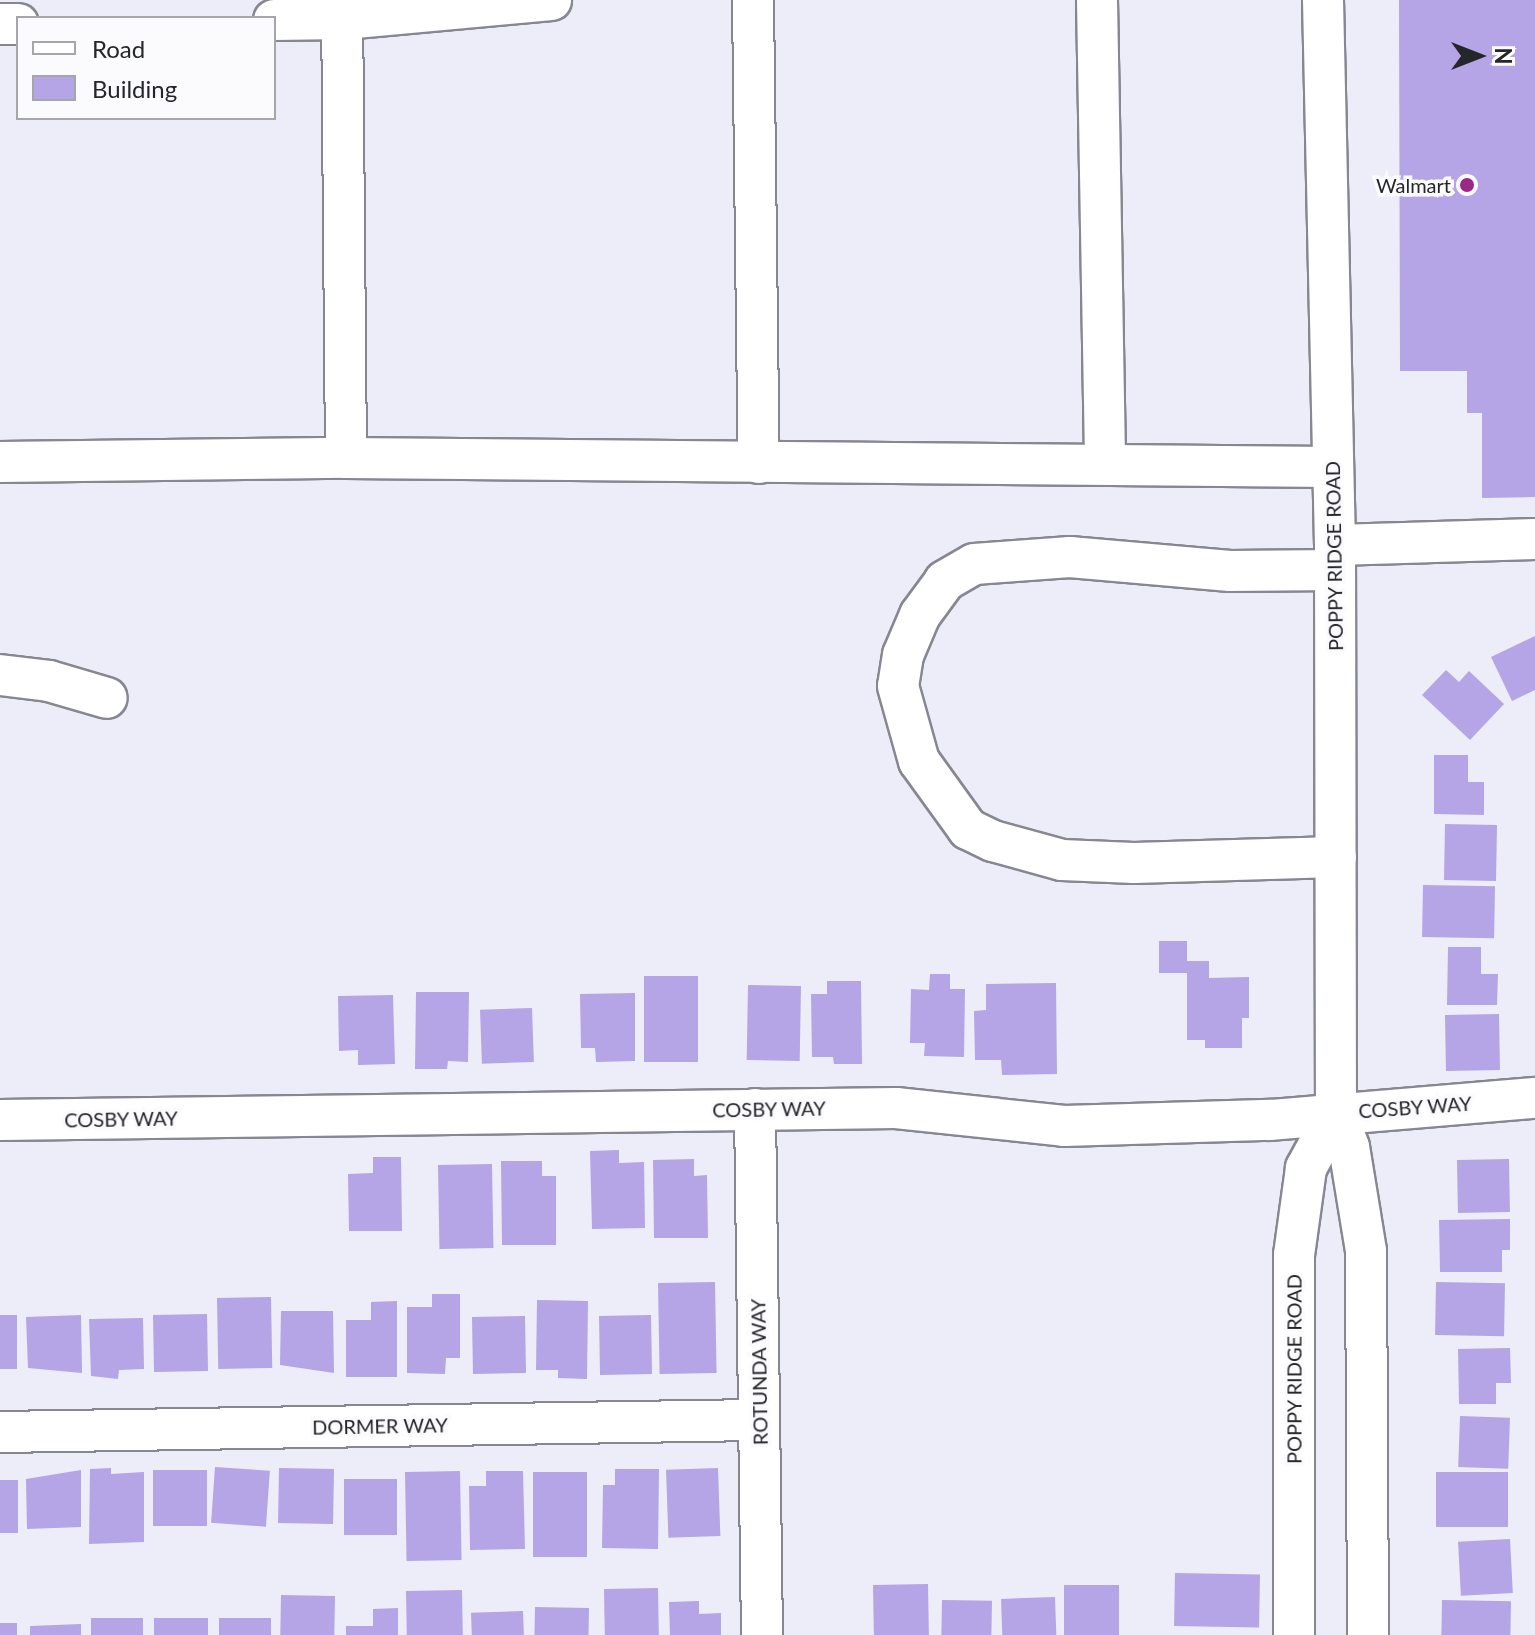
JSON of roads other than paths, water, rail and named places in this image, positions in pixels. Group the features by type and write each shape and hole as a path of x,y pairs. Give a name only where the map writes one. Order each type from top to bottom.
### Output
{"street":[{"path":"276,20 343,10 551,0"},
{"path":"753,0 759,463"},
{"path":"1097,0 1105,464"},
{"name":"POPPY RIDGE ROAD","path":"1323,0 1335,557 1336,1113 1349,1147 1366,1251 1368,1635"},
{"path":"343,10 346,458"},
{"path":"0,462 346,458 1333,467"},
{"path":"1336,857 1105,862 1062,860 993,841 968,829 919,761 898,686 903,655 920,615 945,581 974,564 1070,557 1230,571 1335,557 1535,539"},
{"path":"0,675 49,681 107,698"},
{"name":"COSBY WAY","path":"0,1120 920,1108 1064,1126 1217,1123 1535,1098"},
{"name":"ROTUNDA WAY","path":"755,1109 762,1635"},
{"name":"POPPY RIDGE ROAD","path":"1294,1635 1294,1255 1306,1168 1336,1113"},
{"name":"DORMER WAY","path":"0,1432 759,1420"}],"place":[{"name":"Walmart","path":"1467,185"}]}
